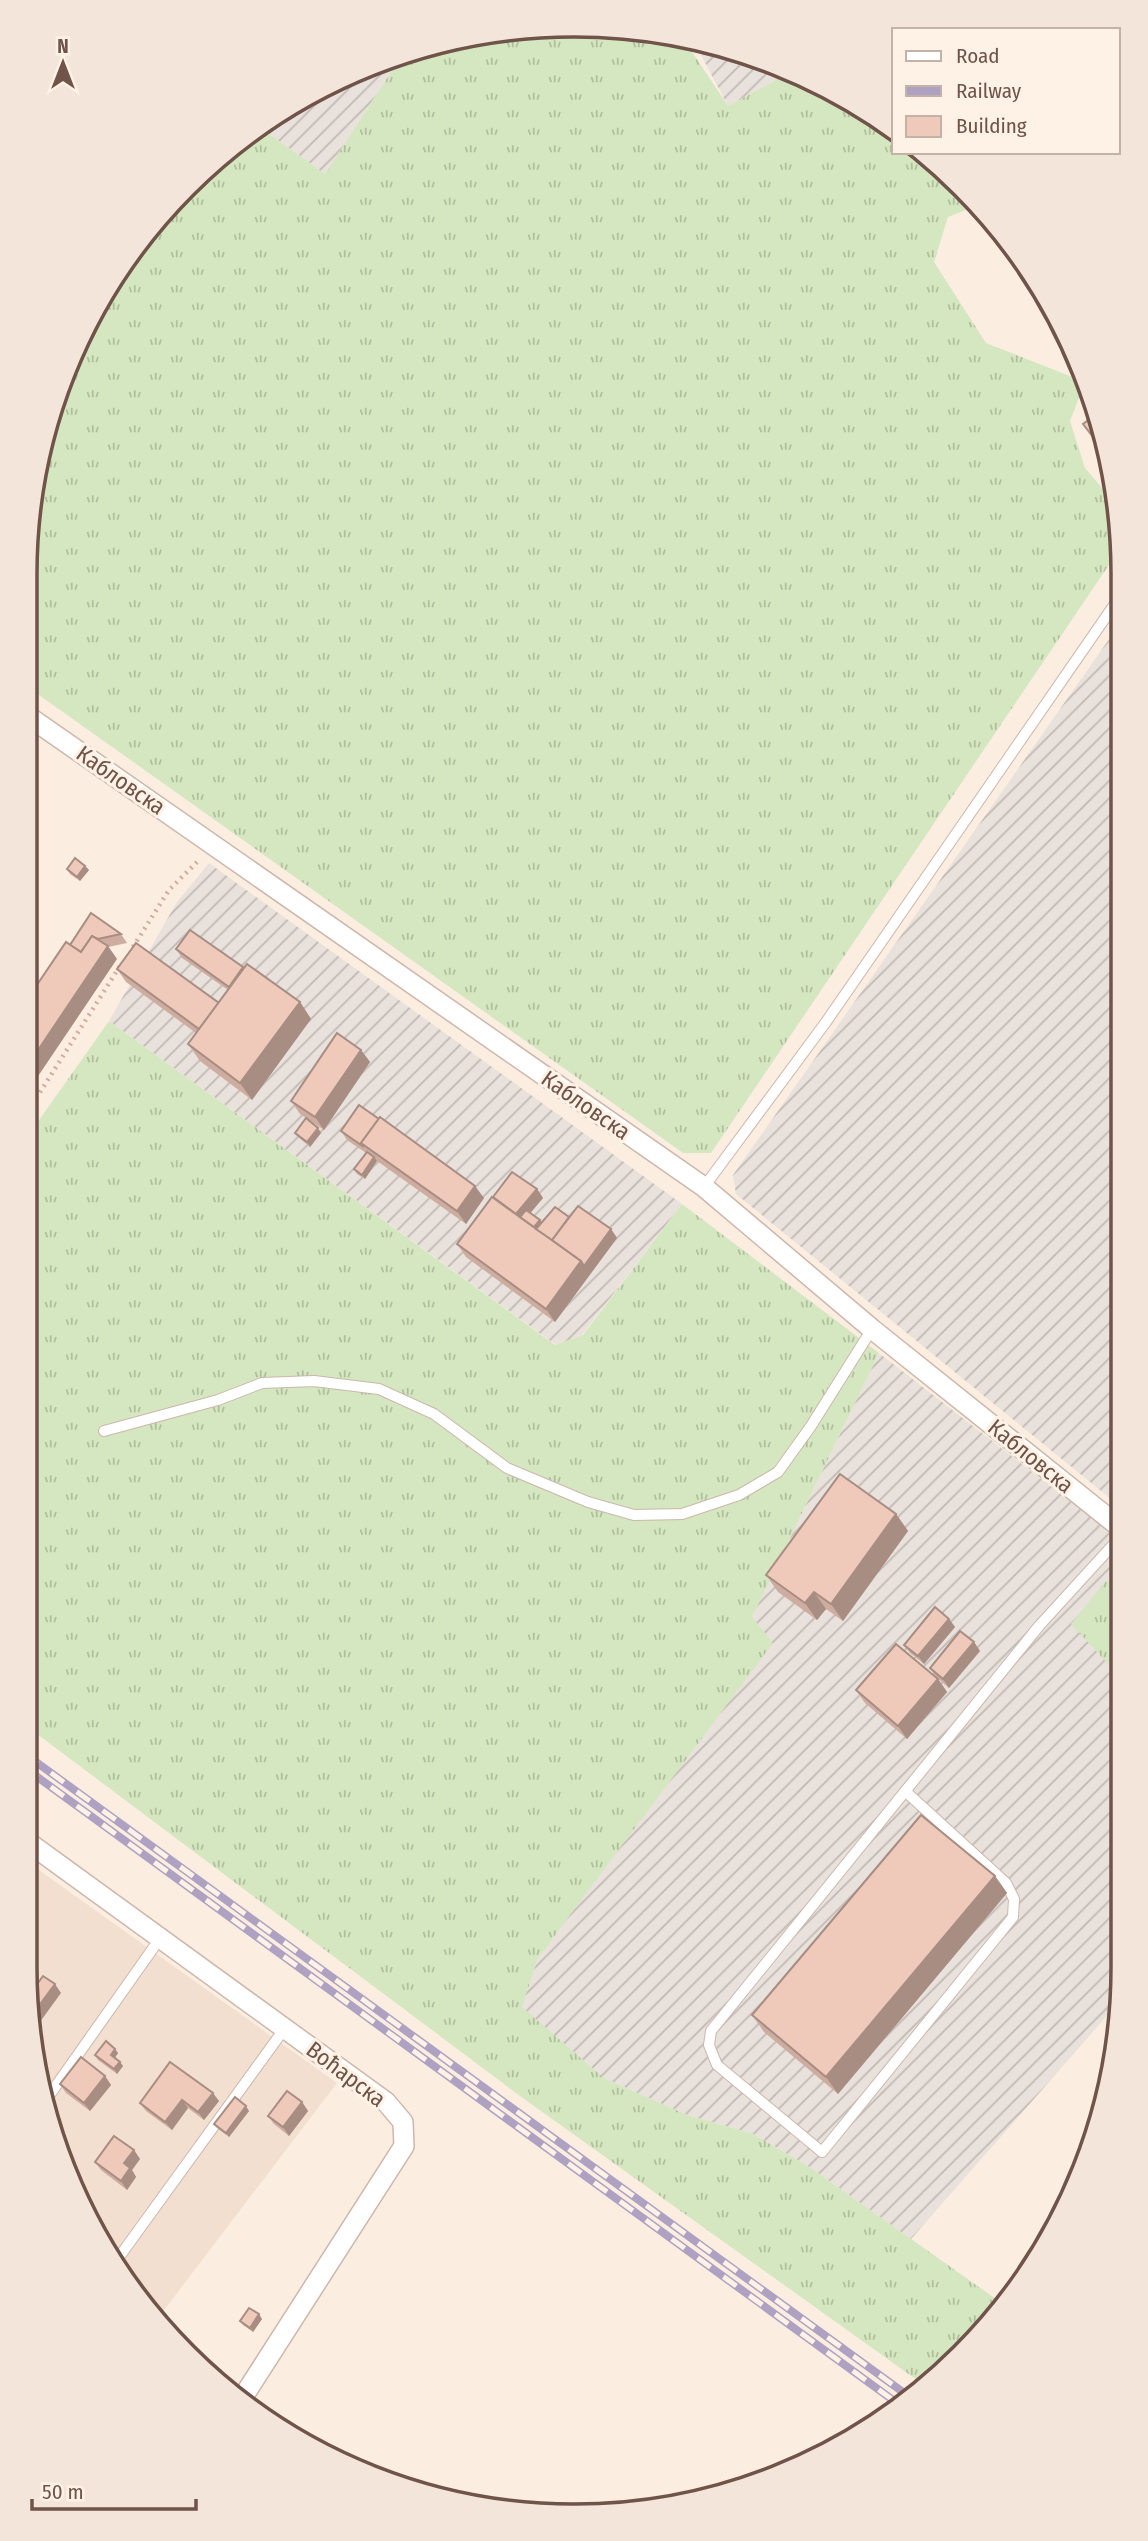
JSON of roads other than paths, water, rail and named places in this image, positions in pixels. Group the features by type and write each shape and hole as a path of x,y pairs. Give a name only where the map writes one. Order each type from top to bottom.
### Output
{"street":[{"name":"Кабловска","path":"37,723 704,1187 872,1329 1111,1520"},
{"name":"Воћарска","path":"37,1849 386,2102 402,2122 404,2146 246,2392"}],"lane":[{"path":"704,1187 826,1022 1111,610"},
{"path":"104,1431 218,1401 262,1382 314,1381 379,1389 435,1414 507,1468 588,1502 634,1515 682,1514 739,1494 778,1472 872,1329"},
{"path":"905,1791 1006,1883 1014,1899 1013,1917 822,2152 717,2065 709,2045 711,2031 905,1791 1039,1626 1111,1547"},
{"path":"52,2092 161,1937"},
{"path":"121,2255 285,2028"}],"railway":[{"path":"37,1763 903,2392"},
{"path":"37,1777 892,2399"}]}
